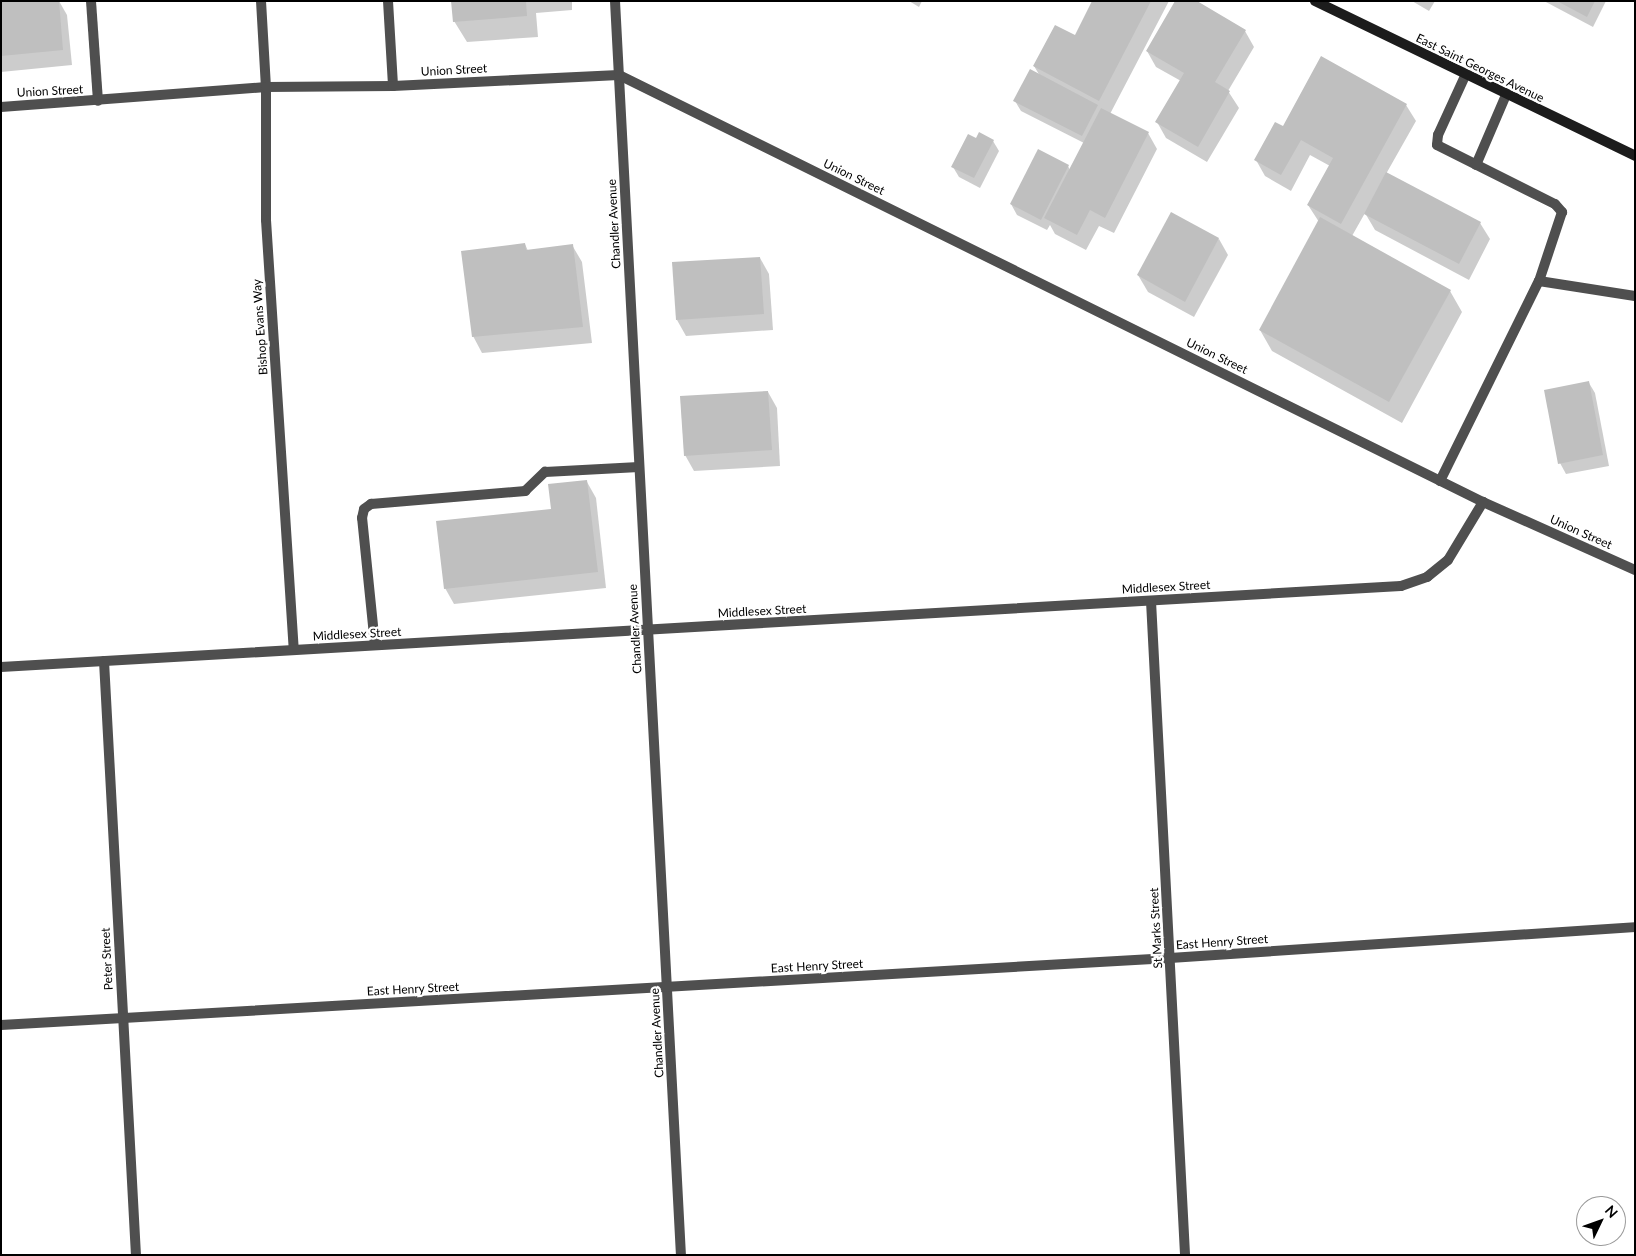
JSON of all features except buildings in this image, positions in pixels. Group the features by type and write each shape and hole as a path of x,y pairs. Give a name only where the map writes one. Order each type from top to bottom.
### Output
{"main road":[{"name":"East Saint Georges Avenue","path":"1315,1 1464,76 1635,156"}],"street":[{"path":"91,1 98,101"},
{"name":"Bishop Evans Way","path":"261,1 266,87 266,220 294,650"},
{"path":"388,1 393,86"},
{"name":"Chandler Avenue","path":"615,1 681,1255"},
{"name":"Union Street","path":"1,106 98,101 266,87 393,86 619,75 1483,502 1635,570"},
{"path":"1440,481 1539,282 1562,212 1555,204 1438,145 1438,135 1464,76"},
{"path":"1476,165 1506,95"},
{"path":"1539,282 1635,296"},
{"path":"375,646 362,518 364,509 371,504 525,491 545,472 639,467"},
{"name":"Middlesex Street","path":"1,667 1401,586 1416,582 1448,560 1483,502"},
{"name":"St Marks Street","path":"1151,601 1185,1255"},
{"name":"Peter Street","path":"104,661 136,1255"},
{"name":"East Henry Street","path":"1,1025 1170,958 1635,927"}]}
